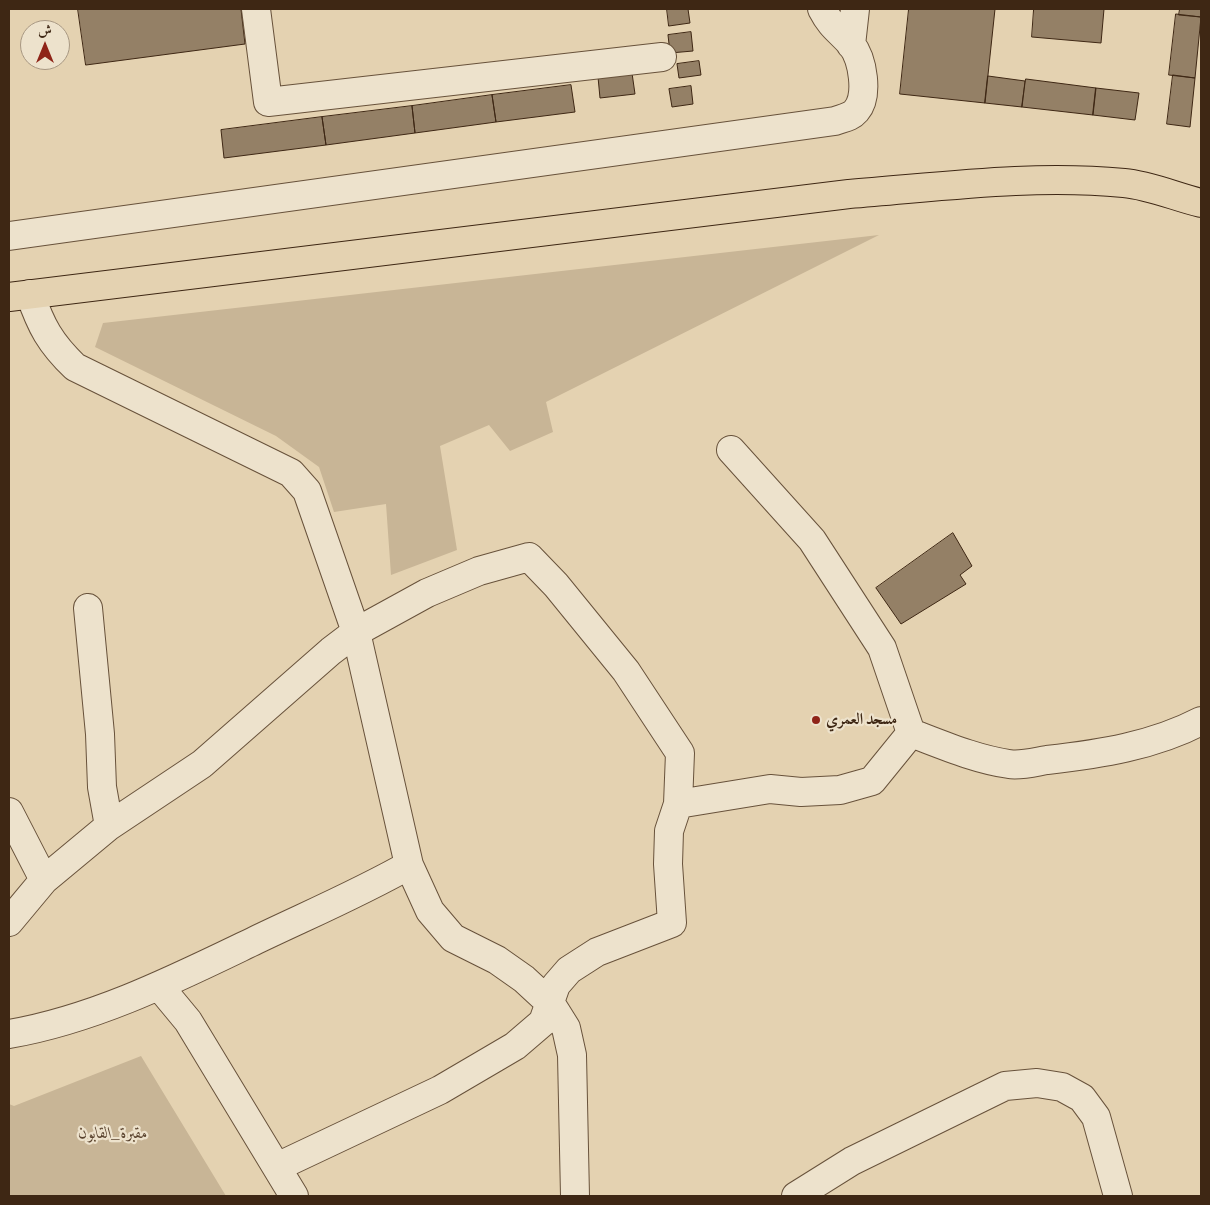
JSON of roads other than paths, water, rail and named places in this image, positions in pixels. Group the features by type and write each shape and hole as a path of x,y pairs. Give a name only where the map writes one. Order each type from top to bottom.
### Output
{"main road":[{"path":"19,296 849,194 948,185 1049,180 1126,183 1201,203"}],"street":[{"path":"256,9 268,102 662,57"},
{"path":"9,236 835,121 851,116 858,109 864,86 861,62 852,45 830,25 822,9"},
{"path":"852,45 855,9"},
{"path":"19,296 56,349 75,367 291,473 307,491 356,632 409,865 430,911 453,938 497,960 524,979 551,1004 566,1028 572,1055 576,1196"},
{"path":"731,450 812,540 882,648 911,733"},
{"path":"9,922 44,880 109,826 202,764 331,651 356,632 427,593 479,572 529,557 556,585 626,671 680,753 678,804 669,830 668,864 672,923 597,952 569,970 556,985 551,1004 542,1022 515,1046 440,1090 277,1167"},
{"path":"88,608 100,734 102,787 109,826"},
{"path":"911,733 966,754 1011,764 1085,756 1132,747 1177,733 1201,720"},
{"path":"678,804 770,789 801,792 840,790 872,781 911,733"},
{"path":"9,812 44,880"},
{"path":"9,1034 37,1029 159,986 368,888 409,865"},
{"path":"159,986 188,1021 294,1196"},
{"path":"801,1195 852,1160 1005,1086 1036,1083 1062,1086 1082,1098 1096,1117 1118,1196"}],"place":[{"name":"مسجد العمري","path":"816,720"}],"park label":[{"name":"مقبرة_القابون","path":"113,1134"}]}
